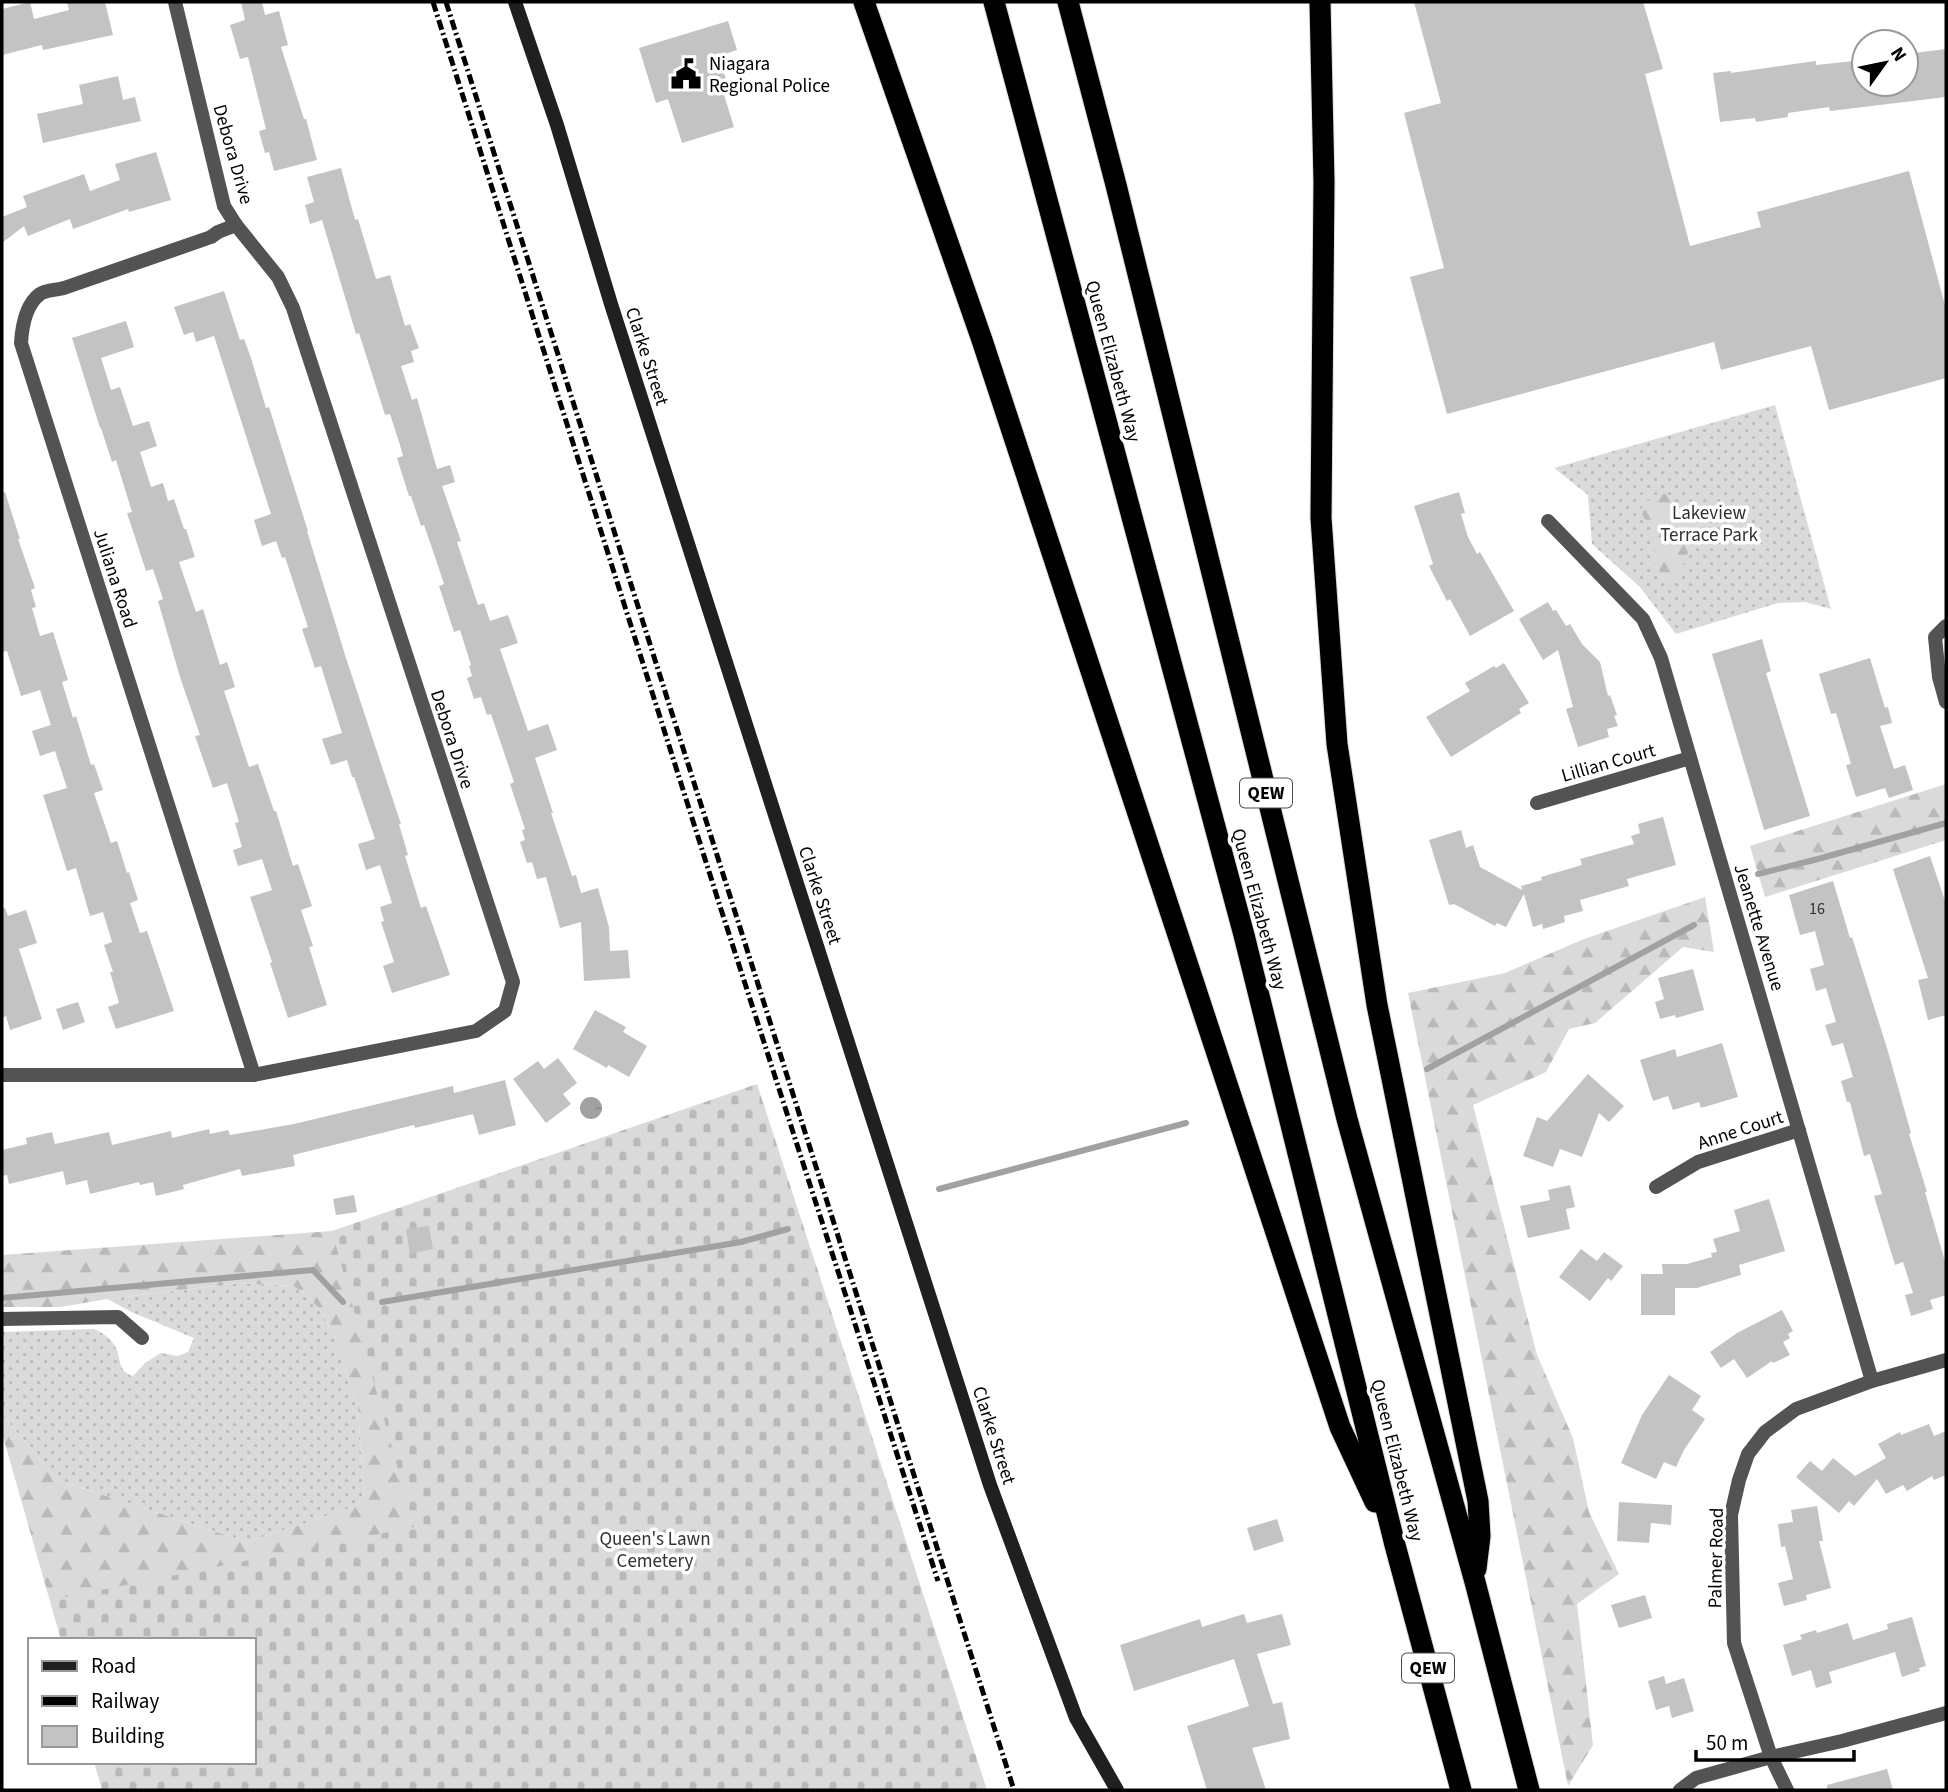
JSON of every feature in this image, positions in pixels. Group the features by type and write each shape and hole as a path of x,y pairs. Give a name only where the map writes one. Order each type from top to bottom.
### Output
{"highway":[{"path":"864,2 982,340 1340,1427 1395,1545"},
{"name":"Queen Elizabeth Way","path":"994,2 1244,935 1395,1545 1461,1790"},
{"name":"Queen Elizabeth Way","path":"1068,2 1347,1119 1475,1582 1529,1790"},
{"path":"1320,2 1325,182 1321,518 1337,744 1377,1006 1478,1501 1480,1536 1475,1582"}],"street":[{"name":"Debora Drive","path":"2,1075 254,1075 476,1031 505,1011 513,982 293,308 278,276 236,225 224,206 174,2"},
{"name":"Clarke Street","path":"515,2 557,125 619,331 990,1485 1076,1718 1117,1790"},
{"name":"Juliana Road","path":"236,225 212,237 40,294 29,307 22,324 21,343 254,1075"},
{"name":"Jeanette Avenue","path":"1548,521 1643,619 1661,658 1872,1381"},
{"path":"1946,626 1935,636 1939,677 1946,702"},
{"name":"Lillian Court","path":"1537,803 1690,758"},
{"name":"Anne Court","path":"1656,1187 1698,1162 1799,1130"},
{"path":"2,1319 118,1317 142,1338"},
{"name":"Palmer Road","path":"1787,1790 1771,1757 1734,1643 1731,1515 1748,1454 1765,1432 1796,1409 1872,1381 1946,1360"},
{"path":"1680,1790 1696,1778 1946,1713"}],"green space":[{"name":"Lakeview Terrace Park","path":"1775,405 1831,609 1805,602 1778,603 1676,634 1640,587 1592,544 1588,495 1554,468"},
{"path":"1666,493 1682,508 1695,532 1677,583 1662,575 1650,557 1655,551 1652,530 1640,511 1645,502"},
{"path":"1946,784 1946,840 1765,897 1750,846"},
{"path":"1705,897 1714,952 1683,947 1595,1023 1569,1029 1546,1072 1473,1105 1537,1355 1573,1438 1589,1512 1619,1574 1577,1604 1593,1745 1568,1786 1408,993 1505,973 1584,939"},
{"name":"Queen's Lawn Cemetery","path":"757,1084 987,1790 102,1790 95,1764 256,1764 256,1638 60,1638 51,1600 414,1527 332,1231"},
{"path":"332,1231 445,1600 256,1640 60,1638 2,1433 2,1415 58,1480 247,1542 354,1507 364,1500 358,1407 334,1334 318,1307 294,1286 238,1283 60,1307 2,1307 2,1255"},
{"path":"238,1283 294,1286 318,1307 334,1334 358,1407 364,1500 354,1507 247,1542 58,1480 2,1415 2,1332 94,1329 112,1341 122,1368 133,1376 145,1363 161,1353 178,1356 188,1352 194,1338 129,1311 108,1299"}],"water":[{"path":"591,1097 599,1100 602,1108 599,1116 591,1119 583,1116 580,1108 583,1100"}],"building":[{"path":"30,2 34,19 69,10 67,2 105,2 113,35 43,50 42,45 2,55 2,9"},
{"path":"241,2 262,2 265,15 279,11 288,45 281,47 317,160 274,171 269,152 265,153 259,131 266,129 248,57 240,59 230,25 245,20"},
{"path":"1414,2 1643,2 1663,69 1645,74 1690,246 1761,227 1757,212 1909,171 1946,309 1946,378 1829,410 1811,346 1721,370 1714,342 1447,414 1410,277 1444,268 1404,113 1441,103"},
{"name":"Niagara Regional Police","path":"728,21 737,50 719,56 730,93 724,95 734,127 682,143 668,99 656,103 639,48"},
{"path":"1946,49 1946,97 1830,111 1829,107 1788,113 1788,117 1756,122 1755,118 1720,122 1713,73 1816,61 1816,65 1850,61 1850,98 1920,98 1920,52"},
{"path":"118,76 123,100 135,97 141,121 43,143 37,114 83,104 79,85"},
{"path":"156,152 171,200 129,212 128,209 73,229 70,219 28,236 24,226 2,243 2,217 27,207 23,196 84,174 90,191 120,180 115,164"},
{"path":"341,168 355,220 358,219 376,279 390,275 405,326 410,324 419,348 411,351 414,362 401,366 412,400 417,398 437,469 450,465 455,482 442,486 461,541 457,542 478,605 484,603 490,621 508,615 518,643 500,649 528,731 548,724 557,750 535,758 572,876 576,875 581,893 598,888 609,927 610,951 628,950 630,978 584,981 581,922 560,928 546,877 537,879 532,862 527,863 520,842 525,840 522,830 525,829 510,784 514,782 491,714 487,715 481,697 474,699 467,678 472,676 471,665 460,630 454,632 439,586 444,584 424,525 421,526 409,496 397,458 403,456 390,414 385,415 359,333 356,334 322,220 310,224 305,205 314,202 307,177"},
{"path":"224,291 240,340 244,339 251,358 266,408 269,407 346,658 401,824 408,855 405,856 421,908 426,906 450,975 392,993 383,966 394,962 381,922 384,921 380,907 392,903 380,865 366,870 358,844 375,839 347,760 331,765 322,739 342,733 321,666 315,668 302,629 308,627 285,557 282,558 276,541 262,546 254,520 271,514 214,336 196,342 193,332 184,335 174,307"},
{"path":"126,321 134,347 101,358 111,390 120,387 133,426 149,421 157,446 140,452 151,487 163,483 168,501 174,499 186,529 195,557 179,562 196,612 203,609 220,665 227,662 235,687 224,691 249,767 258,764 293,866 298,864 312,906 301,910 327,1005 288,1018 250,897 272,890 262,859 238,866 233,850 242,847 235,823 239,822 227,783 213,788 195,736 200,735 158,601 163,599 153,569 146,571 127,513 132,512 116,460 112,462 72,338"},
{"path":"5,492 35,588 31,590 36,607 32,608 40,636 53,632 68,680 62,682 73,718 76,716 91,765 94,764 103,790 94,793 111,843 117,841 127,873 129,872 138,900 130,903 140,933 147,931 174,1011 116,1029 108,1007 119,1003 104,945 112,942 103,912 90,916 76,868 67,871 43,795 67,788 55,751 40,756 32,731 51,725 40,690 21,696 7,651 2,652 2,493"},
{"path":"1459,492 1465,513 1461,514 1468,537 1477,554 1480,552 1514,611 1470,636 1450,599 1447,601 1429,566 1433,564 1414,506"},
{"path":"1548,602 1566,626 1570,624 1582,644 1600,662 1608,696 1610,695 1617,715 1614,716 1618,726 1607,729 1609,737 1578,747 1566,709 1573,707 1558,650 1543,660 1519,619"},
{"path":"1762,639 1771,671 1766,673 1810,816 1764,830 1712,654"},
{"path":"1870,658 1892,723 1880,726 1894,769 1905,765 1913,790 1889,798 1885,788 1856,797 1846,765 1851,764 1836,713 1831,714 1819,674"},
{"path":"1504,663 1529,703 1519,709 1521,713 1451,757 1426,717 1470,691 1465,683"},
{"path":"1663,817 1676,865 1627,879 1629,886 1580,900 1583,911 1564,916 1565,922 1543,929 1542,924 1533,927 1524,894 1506,927 1497,923 1495,926 1454,904 1449,905 1429,840 1461,830 1466,848 1473,845 1480,867 1522,890 1521,886 1542,880 1541,877 1582,865 1580,859 1634,844 1631,836 1640,833 1638,824"},
{"path":"1930,856 1946,904 1946,1015 1928,1020 1918,980 1928,978 1893,869"},
{"path":"1833,881 1887,1048 1946,1265 1946,1295 1930,1300 1933,1309 1911,1316 1905,1295 1913,1293 1903,1262 1895,1265 1874,1196 1882,1194 1870,1154 1864,1156 1850,1102 1847,1102 1841,1081 1853,1077 1843,1043 1832,1046 1825,1025 1836,1022 1826,988 1816,991 1810,969 1824,965 1815,931 1800,935 1789,895"},
{"path":"2,908 5,908 8,916 26,910 37,943 19,949 42,1019 10,1030 6,1016 2,1018"},
{"path":"1693,969 1704,1010 1676,1018 1675,1015 1660,1019 1655,1002 1664,999 1658,978"},
{"path":"78,1002 85,1022 63,1030 56,1009"},
{"path":"595,1010 626,1027 623,1032 647,1046 629,1077 573,1049"},
{"path":"1722,1043 1738,1097 1701,1108 1699,1102 1673,1110 1668,1096 1653,1101 1640,1060 1675,1049 1677,1057"},
{"path":"558,1058 577,1083 563,1094 571,1104 546,1123 513,1079 538,1061 544,1069"},
{"path":"1588,1074 1624,1106 1609,1122 1599,1113 1582,1157 1560,1149 1553,1167 1523,1156 1537,1117 1547,1121"},
{"path":"505,1080 516,1125 479,1135 473,1114 415,1128 414,1125 293,1155 295,1166 242,1176 240,1169 183,1185 184,1189 156,1196 153,1182 140,1185 139,1182 90,1194 87,1180 66,1185 63,1171 9,1184 7,1175 2,1176 2,1150 27,1144 26,1138 52,1132 55,1144 109,1132 112,1145 171,1131 172,1138 209,1129 210,1134 228,1130 230,1135 294,1124 453,1086 454,1093"},
{"path":"1570,1185 1575,1207 1566,1209 1570,1229 1528,1238 1520,1206 1550,1200 1548,1190"},
{"path":"354,1195 357,1212 336,1215 333,1199"},
{"path":"1769,1199 1785,1251 1739,1265 1741,1275 1697,1288 1675,1288 1675,1315 1641,1315 1641,1274 1663,1274 1662,1264 1687,1264 1712,1257 1711,1253 1717,1252 1713,1239 1740,1231 1734,1210"},
{"path":"429,1226 433,1249 410,1254 406,1229"},
{"path":"1581,1249 1597,1261 1604,1252 1623,1266 1611,1281 1608,1278 1590,1301 1559,1277"},
{"path":"1782,1310 1793,1331 1788,1334 1790,1338 1783,1342 1790,1355 1773,1363 1772,1361 1747,1378 1734,1359 1721,1368 1710,1352 1737,1333"},
{"path":"1669,1375 1701,1396 1692,1410 1705,1419 1676,1467 1664,1462 1656,1479 1621,1463 1642,1415"},
{"path":"1929,1424 1934,1436 1946,1431 1946,1475 1934,1480 1932,1476 1907,1491 1903,1485 1886,1494 1877,1479 1854,1506 1849,1501 1839,1513 1796,1477 1810,1461 1822,1471 1833,1458 1855,1476 1886,1458 1878,1444 1900,1432 1901,1435"},
{"path":"1619,1502 1672,1505 1671,1525 1651,1523 1649,1543 1617,1541"},
{"path":"1817,1506 1823,1541 1819,1541 1831,1588 1806,1595 1807,1600 1784,1606 1778,1583 1793,1579 1785,1546 1781,1547 1778,1524 1793,1522 1791,1510"},
{"path":"1277,1519 1284,1541 1254,1551 1247,1528"},
{"path":"1645,1595 1652,1618 1619,1628 1611,1605"},
{"path":"1244,1614 1247,1623 1282,1614 1291,1645 1257,1654 1273,1704 1282,1702 1290,1739 1252,1748 1266,1790 1207,1790 1187,1726 1249,1706 1234,1659 1134,1691 1120,1645 1200,1619 1202,1627"},
{"path":"1912,1617 1926,1666 1919,1668 1920,1671 1902,1677 1895,1652 1829,1672 1832,1683 1816,1688 1811,1670 1792,1676 1783,1645 1802,1639 1800,1635 1816,1630 1817,1633 1848,1623 1853,1640 1888,1629 1887,1624"},
{"path":"1664,1676 1666,1684 1684,1678 1694,1711 1672,1718 1669,1706 1656,1710 1648,1681"},
{"path":"1887,1769 1893,1790 1827,1790 1827,1785"}],"waterway":[{"path":"1758,874 1946,823"},
{"path":"1427,1069 1694,925"},
{"path":"939,1189 1186,1123"},
{"path":"382,1302 741,1242 788,1229"},
{"path":"2,1298 313,1270 343,1302"}],"railway":[{"path":"433,2 938,1581"},
{"path":"446,2 1014,1790"}],"place":[{"name":"Niagara Regional Police","path":"686,74"}]}
